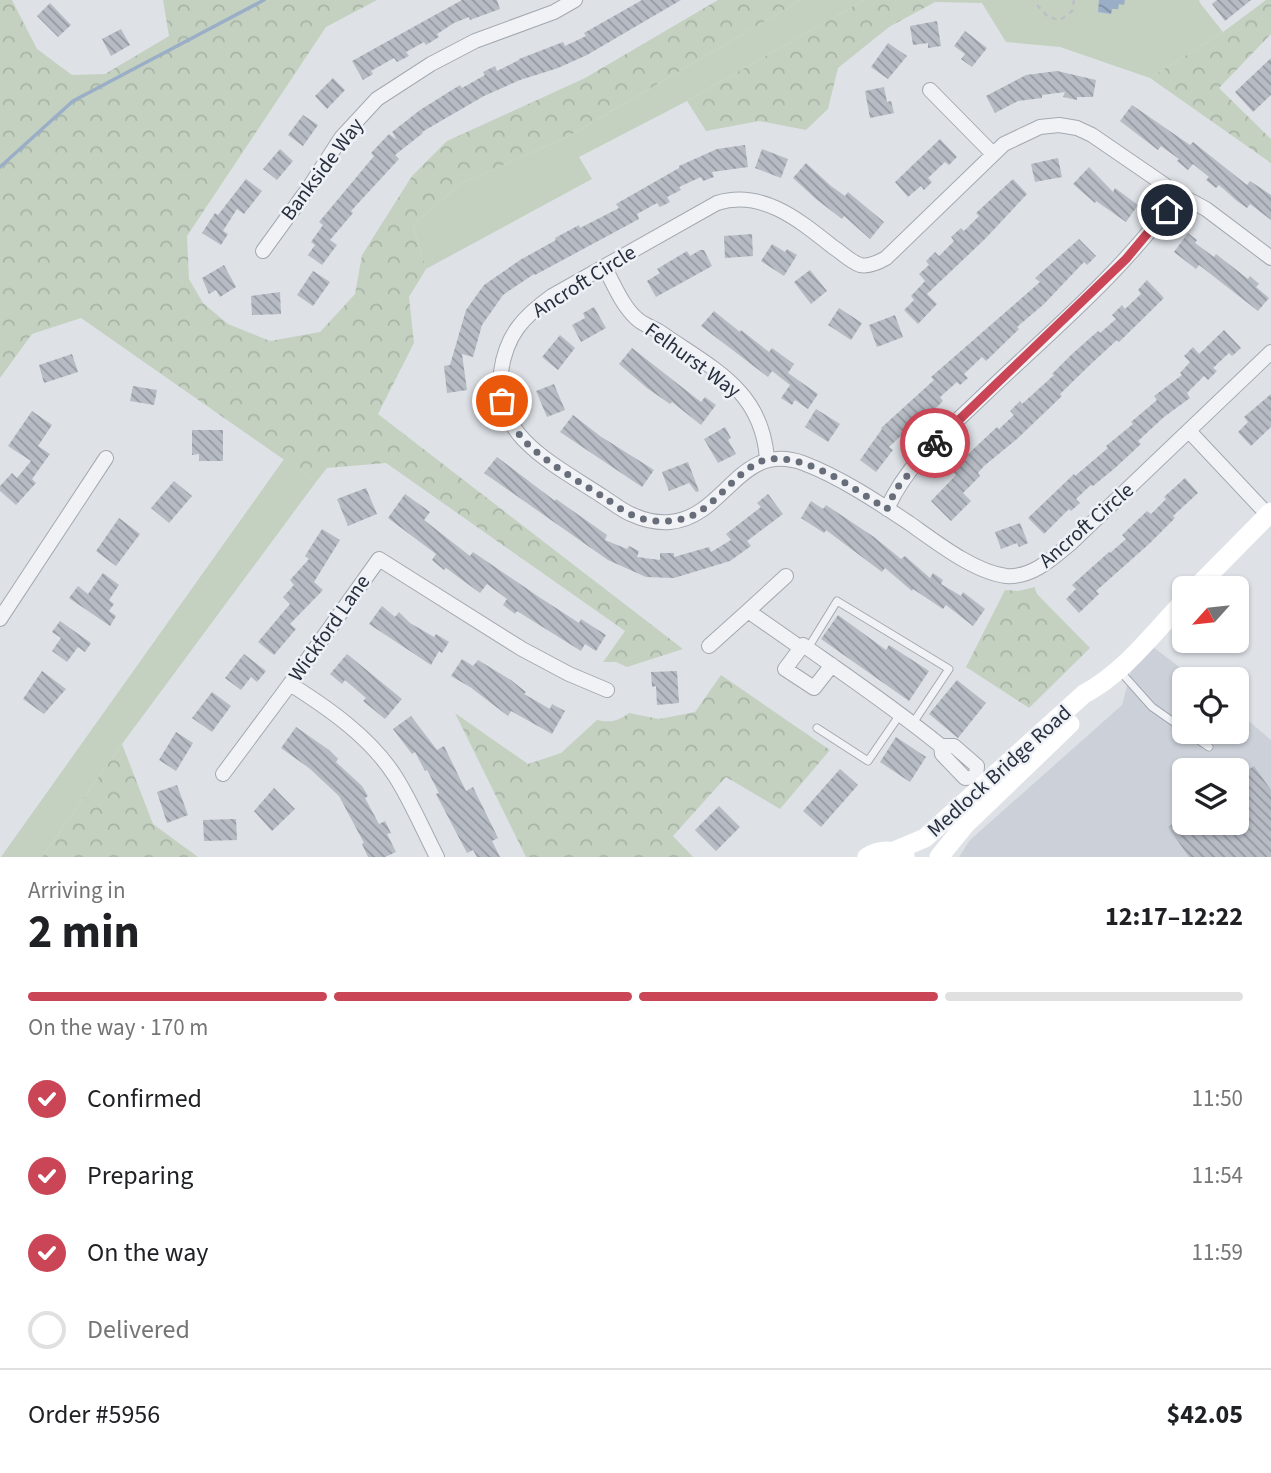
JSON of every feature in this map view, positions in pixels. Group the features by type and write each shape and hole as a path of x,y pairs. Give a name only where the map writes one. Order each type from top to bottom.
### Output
{"main road":[{"path":"1208,576 1270,514"},
{"name":"Medlock Bridge Road","path":"867,857 884,850 901,854 925,838 1084,694 1101,686 1172,614"},
{"name":"Medlock Bridge Road","path":"942,855 985,786"}],"street":[{"name":"Bankside Way","path":"263,251 341,138 377,99 431,64 475,41 554,12 575,0"},
{"path":"930,90 993,154"},
{"name":"Ancroft Circle","path":"1271,258 1206,209 1178,194 1092,135 1077,128 1059,125 1040,127 1004,144 886,258 874,264 860,265 809,228 773,207 751,199 734,198 717,203 552,296 528,313 512,335 502,360 499,383 502,401 510,420 524,440 549,460 632,515 670,522 690,516 705,509 735,479 767,459 784,459 822,472 887,509 981,569 1008,576 1028,573 1047,564 1271,352"},
{"path":"887,509 896,489 929,449 1126,259 1156,225 1178,194"},
{"name":"Felhurst Way","path":"605,268 628,310 639,321 655,329 713,370 747,399 765,440 767,459"},
{"path":"1189,431 1270,514"},
{"path":"0,619 106,458"},
{"name":"Wickford Lane","path":"223,774 379,559 522,649 607,690"},
{"path":"709,646 786,576"},
{"path":"748,611 901,713 942,746 954,746 977,766 985,786"},
{"path":"804,649 785,669 814,688 832,665"},
{"path":"290,684 327,708 377,753 394,775 437,857"}],"lane":[{"path":"804,649 837,601 949,669 913,723"},
{"path":"1119,669 1152,707 1172,721"},
{"path":"817,728 868,761 901,713"},
{"path":"1205,744 1209,747"}],"path":[{"path":"1037,5 1048,17 1060,19 1072,11 1074,0"}],"shaded area":[{"path":"1140,637 1179,667 1172,667 1172,744 1249,744 1249,721 1271,740 1271,857 959,857 970,840 1122,705"}],"green space":[{"path":"0,0 12,0 37,49 72,75 105,74 169,36 163,0 377,0 326,27 187,236 189,279 203,303 228,324 270,341 320,332 355,294 362,255 412,176 447,141 585,78 718,0 801,0 567,137 460,184 413,225 426,269 409,297 414,343 378,414 683,649 627,667 616,662 603,662 625,631 386,463 327,468 316,482 81,318 32,334 0,378"},
{"path":"801,0 864,0 687,101 579,157 592,179 426,269 413,225 460,184 567,137"},
{"path":"864,0 980,0 982,3 935,2 889,27 838,68 828,109 806,130 759,121 706,131 687,101"},
{"path":"980,0 1199,0 1223,32 1150,78 1060,47 1006,42"},
{"path":"1266,0 1271,0 1271,34 1219,88 1271,139 1271,163 1150,78 1223,32"},
{"path":"284,459 316,482 42,857 1,857"},
{"path":"1035,587 1036,593 1090,648 1029,708 966,667 1005,590 1018,591"},
{"path":"721,675 830,750 780,809 726,777 673,836 693,857 526,857 455,713 528,764 561,753 597,720 614,721 629,713 659,719 695,712"},
{"path":"122,744 153,824 198,857 42,857"}],"water":[{"path":"1099,0 1125,0 1124,5 1119,4 1118,9 1112,9 1111,14 1098,12"}],"building":[{"path":"462,0 497,0 500,9 454,23 426,45 424,42 406,52 409,56 397,62 394,58 371,71 373,74 363,80 352,61"},
{"path":"642,0 681,0 587,55 484,96 422,132 395,155 399,159 351,211 353,213 330,240 337,245 322,265 308,255 315,245 311,242 323,225 319,222 374,156 371,153 389,134 397,140 392,132 420,110 460,85 462,88 485,75 483,72 495,66 497,71 519,59 563,42 565,46 586,36 584,33"},
{"path":"1217,0 1251,0 1225,21 1212,4"},
{"path":"50,3 71,25 58,37 37,16"},
{"path":"937,21 941,46 928,48 928,43 913,45 910,26"},
{"path":"121,29 130,45 111,56 102,39"},
{"path":"965,31 987,48 972,67 961,59 965,54 954,46"},
{"path":"888,43 907,56 888,79 871,67"},
{"path":"1271,58 1271,95 1253,112 1235,92"},
{"path":"1057,71 1096,80 1093,97 1077,97 1077,100 1063,97 1065,92 1042,95 1042,98 1018,101 995,113 986,96 1026,75"},
{"path":"333,78 345,90 327,109 315,96"},
{"path":"884,87 887,102 891,101 894,113 870,118 865,91"},
{"path":"1132,105 1190,145 1193,142 1247,185 1250,181 1271,195 1271,220 1250,204 1247,208 1219,185 1216,188 1206,180 1209,177 1193,164 1188,170 1177,161 1179,159 1161,146 1158,150 1120,121"},
{"path":"303,115 318,125 303,146 288,135"},
{"path":"940,139 957,157 949,165 945,162 928,178 932,182 924,190 921,186 908,197 895,182"},
{"path":"745,145 748,167 712,172 714,177 703,181 701,177 679,187 681,190 667,197 670,202 660,207 657,203 637,214 639,219 534,274 503,295 482,325 473,357 462,354 467,390 447,393 444,366 450,365 466,310 484,285 520,260 556,240 555,238 619,208 616,204 679,166 717,149"},
{"path":"280,149 293,161 277,180 263,169"},
{"path":"762,149 788,159 781,178 755,168"},
{"path":"1058,158 1062,177 1035,182 1031,164"},
{"path":"806,163 831,186 845,196 848,192 884,222 870,239 844,216 842,219 816,199 793,178"},
{"path":"1089,167 1113,192 1115,188 1138,205 1126,222 1096,201 1095,203 1073,184"},
{"path":"246,179 262,191 244,214 237,209 223,231 228,234 221,245 202,233 215,213 218,215"},
{"path":"1013,179 1027,194 984,240 927,294 937,304 918,324 904,310 914,300 911,296 925,281 919,274 929,265 926,261 935,252 939,256 954,241 951,237 961,228 964,231 979,216 976,213"},
{"path":"1188,233 1197,240 1195,243 1214,257 1216,254 1248,279 1250,276 1259,284 1256,287 1269,298 1258,311 1199,265 1196,269 1174,252"},
{"path":"752,234 753,256 725,258 724,236"},
{"path":"1079,239 1096,256 1087,265 1084,262 986,361 982,357 964,374 968,378 960,385 957,382 940,397 943,401 909,434 906,431 889,447 893,450 876,472 860,460 881,428 934,380 931,377 1040,282 1035,278"},
{"path":"772,244 797,255 784,276 761,261"},
{"path":"704,250 712,266 656,297 647,281 660,273 657,269 687,251 690,256"},
{"path":"224,265 236,287 220,297 216,290 209,294 202,278"},
{"path":"810,270 827,291 811,304 794,282"},
{"path":"313,271 330,282 313,306 297,295"},
{"path":"1147,280 1164,298 1119,342 1117,340 1091,364 1017,439 984,466 978,473 980,476 963,493 971,501 951,521 931,501 956,475 951,470 997,427 999,429 1014,415 1010,411 1020,401 1022,404 1054,375 1052,374 1072,354 1116,319 1112,315 1122,305 1125,309 1141,294 1138,290"},
{"path":"280,292 281,314 252,315 251,296"},
{"path":"594,307 606,328 581,342 572,325 585,318 583,313"},
{"path":"839,308 862,323 851,340 828,325"},
{"path":"714,311 769,352 772,348 794,364 788,373 818,394 808,409 795,400 792,405 781,398 790,385 772,371 768,377 701,326"},
{"path":"895,315 903,337 877,347 869,325"},
{"path":"1224,330 1241,348 1232,356 1229,353 1213,368 1217,371 1208,380 1204,376 1187,393 1190,398 1138,441 1141,444 1091,485 1076,499 1080,503 1071,511 1069,509 1044,534 1028,518 1074,474 1075,476 1133,424 1131,422 1157,400 1154,396 1182,375 1180,373 1190,362 1184,356 1193,347 1199,354"},
{"path":"560,335 575,348 558,370 542,357"},
{"path":"632,348 701,402 705,397 716,405 701,425 672,402 670,404 647,388 619,364"},
{"path":"72,354 78,372 44,383 39,365"},
{"path":"554,384 565,410 547,417 536,391"},
{"path":"133,386 157,390 154,405 130,401"},
{"path":"1271,394 1271,427 1251,446 1238,432 1248,422 1244,417"},
{"path":"816,409 840,424 828,442 805,427"},
{"path":"32,411 52,425 38,446 50,454 32,479 36,483 16,505 0,491 0,486 12,473 17,478 31,461 8,446"},
{"path":"573,415 600,436 654,470 642,487 560,432"},
{"path":"725,427 731,438 728,440 736,454 718,463 704,439"},
{"path":"192,430 223,430 223,461 199,461 199,454 192,455"},
{"path":"497,457 555,501 556,499 607,535 605,540 639,551 637,557 660,560 660,553 674,553 674,557 709,547 711,552 731,540 726,534 761,507 757,503 768,494 783,514 747,541 751,546 730,561 674,578 646,577 608,560 484,473"},
{"path":"688,462 699,491 696,492 689,483 669,491 662,472"},
{"path":"1185,478 1198,493 1149,544 1096,591 1099,594 1079,613 1066,599 1076,589 1072,585 1126,539 1122,535 1147,511 1151,514 1166,499 1164,497"},
{"path":"174,481 192,496 169,523 151,508"},
{"path":"366,488 377,514 348,526 337,499"},
{"path":"405,494 430,512 424,520 470,556 473,552 579,623 581,619 606,635 596,651 585,644 581,651 517,611 515,614 503,605 507,599 487,584 480,593 446,568 444,570 432,560 436,554 388,518"},
{"path":"811,501 823,509 826,505 901,559 905,556 930,578 933,573 943,580 941,584 961,596 963,592 985,609 973,626 946,605 943,609 913,589 912,591 885,568 882,572 826,530 824,533 801,518"},
{"path":"119,518 140,534 116,566 96,551"},
{"path":"1020,523 1028,543 1019,547 1017,543 1001,549 995,532"},
{"path":"322,529 340,540 314,582 323,590 290,624 296,629 274,655 258,642 290,604 283,597 294,585 290,580 309,559 305,556"},
{"path":"103,573 119,585 109,600 114,604 109,611 116,616 110,626 69,598 78,586 88,594"},
{"path":"382,606 395,617 399,612 410,623 449,642 442,653 439,651 431,665 369,624"},
{"path":"838,615 886,650 889,645 929,671 909,701 821,639"},
{"path":"60,621 91,643 85,652 78,647 67,662 52,651 61,638 52,632"},
{"path":"244,654 266,671 257,682 251,677 241,690 225,678"},
{"path":"347,654 402,699 385,719 363,701 366,698 345,680 342,684 330,674"},
{"path":"462,659 473,666 478,660 511,680 526,692 524,694 550,709 552,704 565,711 552,734 511,711 508,716 451,676"},
{"path":"42,671 66,689 44,714 23,699"},
{"path":"677,671 679,703 657,705 656,686 652,687 651,672"},
{"path":"957,680 986,703 958,738 929,714"},
{"path":"212,692 231,706 212,732 192,718"},
{"path":"411,716 437,750 444,746 466,791 473,787 498,838 492,841 500,857 477,857 473,850 467,853 436,794 439,793 427,770 425,771 415,752 412,754 393,729"},
{"path":"296,727 329,750 338,759 336,762 362,786 368,796 365,798 379,824 385,821 391,833 387,834 396,852 385,857 368,857 362,844 364,843 339,796 309,768 281,748"},
{"path":"176,732 193,743 176,771 159,760"},
{"path":"896,737 926,757 910,782 880,762"},
{"path":"1254,766 1271,790 1271,857 1189,857 1174,835 1249,835 1249,769"},
{"path":"840,769 858,785 821,827 803,811"},
{"path":"177,785 188,815 167,823 157,792"},
{"path":"274,788 295,809 272,831 254,811"},
{"path":"719,806 740,827 716,851 695,830"},
{"path":"236,819 237,840 204,841 203,820"}],"waterway":[{"path":"0,167 73,101 264,0"}],"way so far":[{"path":"502,401 510,420 524,440 549,460 632,515 670,522 705,509 735,479 767,459 801,463 887,509 896,489 935,443"}],"route":[{"path":"935,443 1126,259 1167,210"}]}
